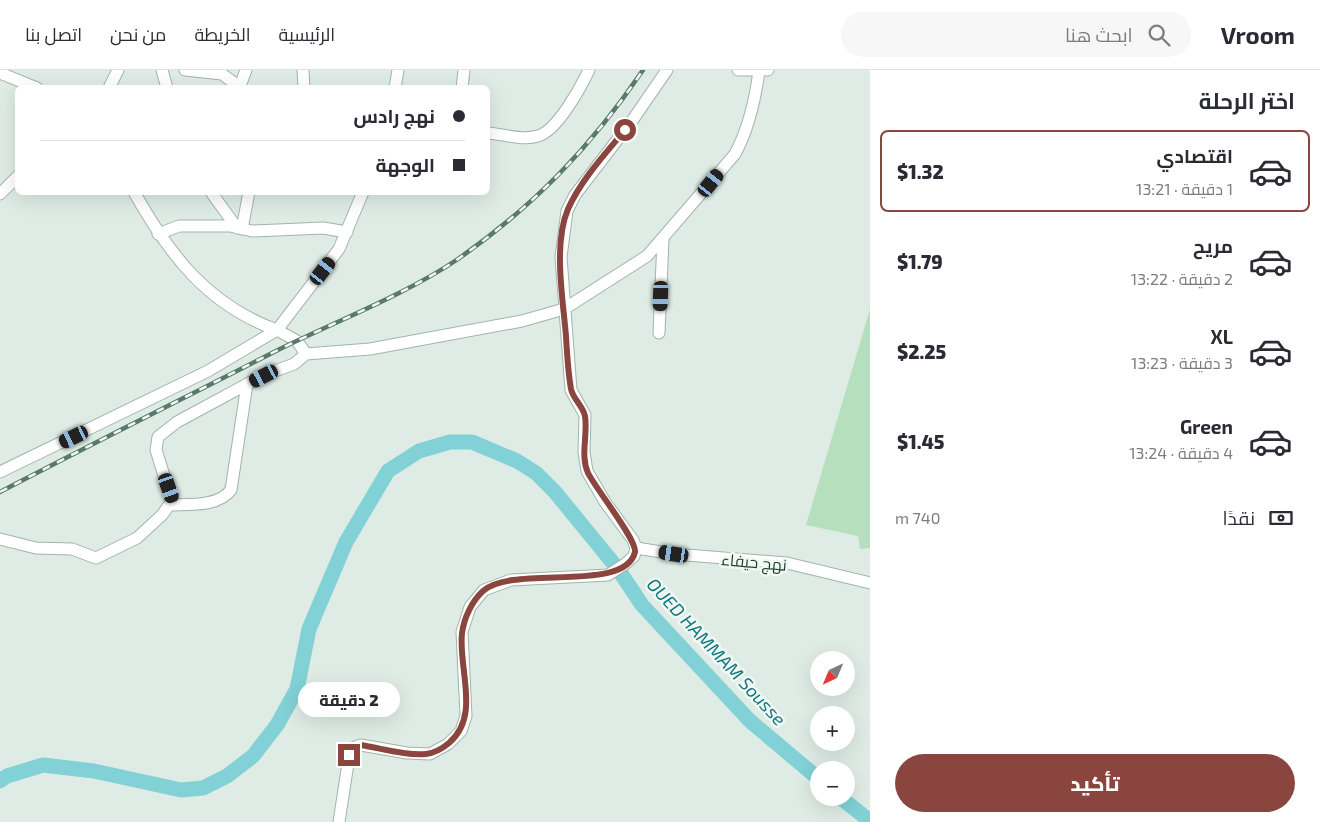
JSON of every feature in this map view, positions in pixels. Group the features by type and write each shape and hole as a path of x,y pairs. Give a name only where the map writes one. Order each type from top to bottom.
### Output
{"street":[{"path":"110,85 118,70"},
{"path":"162,70 166,85"},
{"path":"185,70 222,74 238,85"},
{"path":"242,85 246,70"},
{"path":"303,70 304,85"},
{"path":"396,85 398,70"},
{"path":"462,85 464,70"},
{"path":"490,133 530,137 546,132 557,121 589,70"},
{"path":"339,822 349,757 355,747 360,745 407,753 430,754 448,744 461,731 466,716 462,632 470,607 484,590 511,580 608,575 626,564 634,556 636,548 633,540 605,502 587,471 584,452 584,415 571,390 561,257 567,211 575,195 634,118 667,70"},
{"path":"0,539 36,548 72,549 96,558 137,538 170,505 172,498 156,450 158,437 178,422 247,384 286,367 306,354 370,349 522,321 564,309 647,256 734,154 745,135 763,70 738,70"},
{"path":"0,73 30,85"},
{"path":"0,194 15,179"},
{"path":"136,195 158,234 183,266 224,303 250,320 277,330 297,341 306,354"},
{"path":"213,195 239,228"},
{"path":"239,228 248,195"},
{"path":"0,472 208,371 277,330 335,256 362,195"},
{"path":"158,234 179,226 239,228 252,231 323,228 347,232"},
{"path":"659,333 663,239"},
{"path":"170,505 215,501 224,498 231,490 234,480 241,412 247,384"},
{"name":"نهج حيفاء","path":"636,548 674,554 787,564 870,583"}],"green space":[{"path":"870,309 870,548 860,549 858,536 806,525"}],"waterway":[{"name":"OUED HAMMAM Sousse","path":"0,781 7,776 43,765 94,771 181,790 203,788 227,776 253,756 277,725 297,689 309,629 346,542 388,471 419,451 450,442 472,442 517,461 536,473 555,492 618,569 642,605 750,721 810,771"},
{"name":"OUED HAMMAM Sousse","path":"851,806 870,821"}],"railway":[{"path":"0,492 276,351 392,296 458,259 512,218 560,174 603,125 643,70"}],"route":[{"path":"349,755 352,749 360,745 422,755 430,754 437,752 448,744 461,731 466,716 462,632 470,607 484,590 500,582 511,580 608,575 626,564 634,556 636,548 633,540 605,502 587,471 584,452 586,431 584,415 571,390 561,257 563,230 567,211 575,195 625,130"}]}
